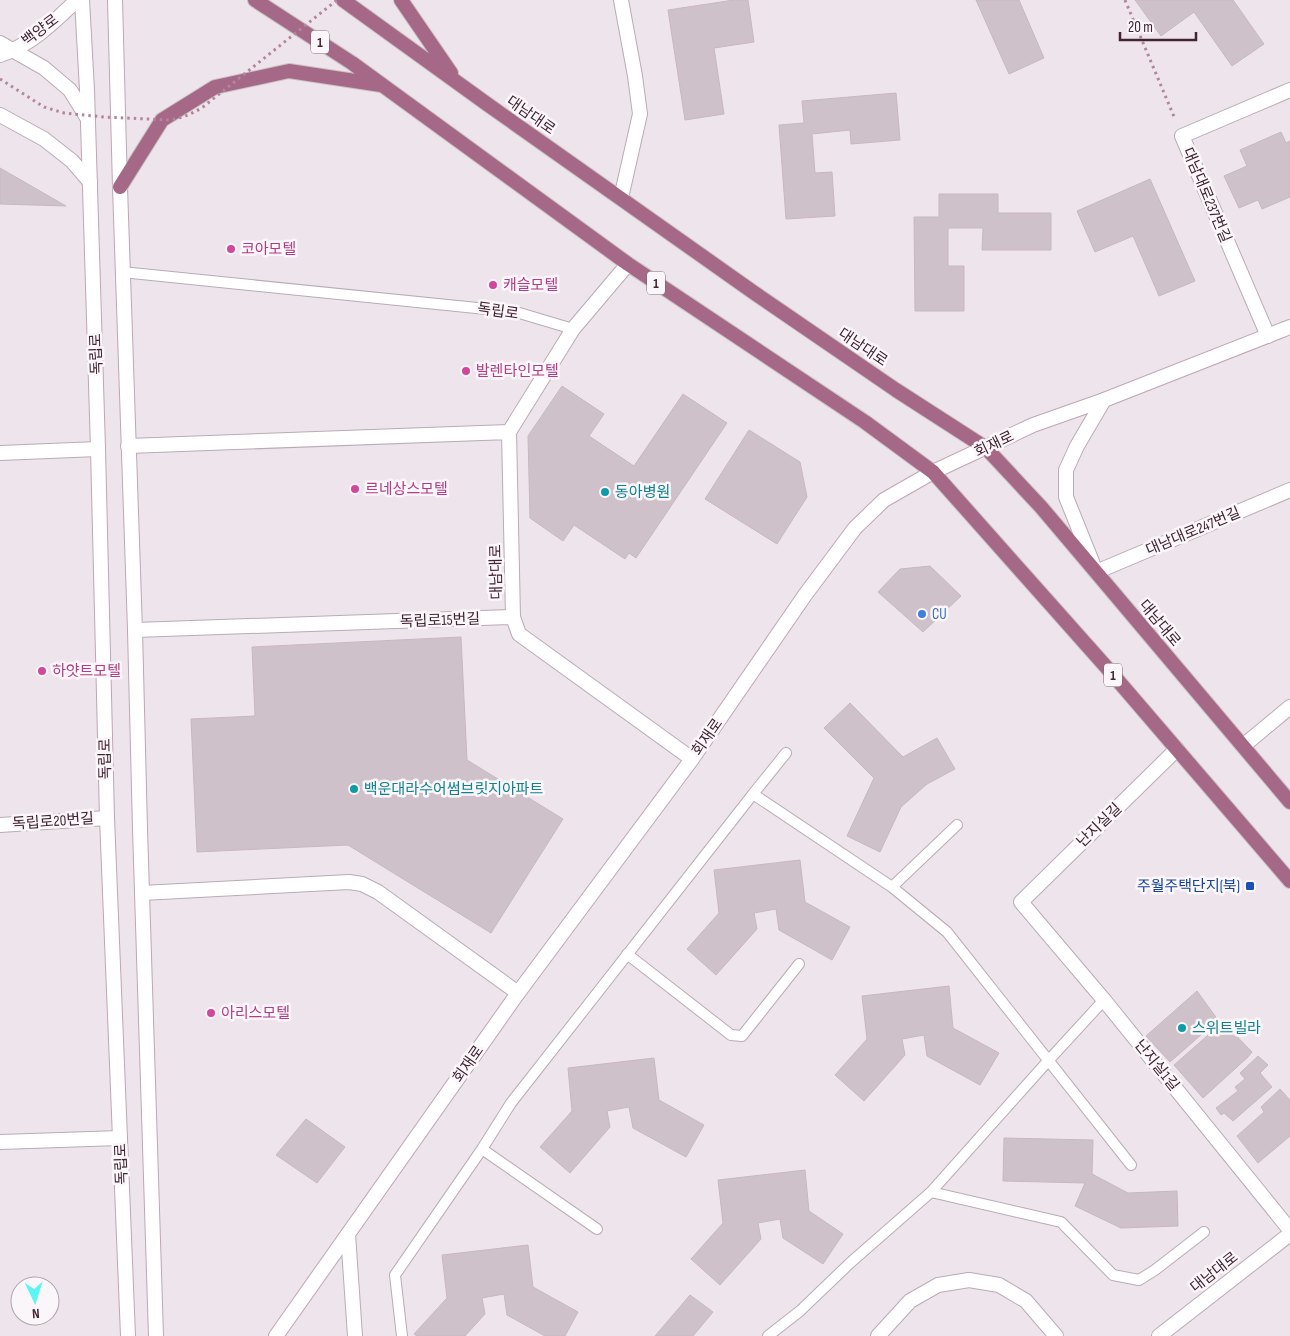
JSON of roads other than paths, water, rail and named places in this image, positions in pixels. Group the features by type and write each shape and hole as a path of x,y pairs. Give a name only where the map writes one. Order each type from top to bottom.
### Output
{"main road":[{"name":"1","path":"255,0 352,63 628,264 865,422 933,472 1178,749 1290,881"},
{"name":"대남대로","path":"342,0 761,298 896,390 986,448 1096,572 1290,802"},
{"path":"358,0 385,32"},
{"path":"401,0 457,82"},
{"path":"120,187 162,120 215,88 289,71 384,86"}],"street":[{"name":"백양로","path":"7,53 33,38 77,0"},
{"name":"독립로","path":"82,0 90,182 107,818 128,1336"},
{"name":"독립로","path":"115,0 142,893 158,1335"},
{"path":"620,198 640,114 621,0"},
{"path":"0,43 7,53 44,68 70,90 88,119"},
{"name":"대남대로237번길","path":"1268,336 1182,136 1290,90"},
{"path":"0,115 44,139 72,161 90,182"},
{"path":"128,446 508,432 573,329 628,264"},
{"name":"회재로","path":"274,1335 348,1234 518,993 692,759 805,595 855,528 884,500 933,472 1034,425 1104,400 1290,327"},
{"path":"1096,572 1066,497 1066,470 1077,446 1104,400"},
{"name":"대남대로","path":"508,432 513,617"},
{"path":"0,453 98,449"},
{"name":"대남대로247번길","path":"1096,572 1290,490"},
{"path":"513,617 519,634 692,759"},
{"name":"독립로15번길","path":"135,630 513,617"},
{"path":"1243,746 1290,707"},
{"name":"난지실길","path":"1021,902 1178,749"},
{"name":"독립로20번길","path":"0,825 107,818"},
{"path":"142,893 349,882 362,884 378,892 518,993"},
{"name":"난지실1길","path":"1021,902 1104,1000 1290,1230"},
{"path":"0,1142 120,1138"},
{"path":"348,1234 355,1336"},
{"name":"대남대로","path":"1159,1336 1290,1234"},
{"path":"878,1336 910,1301 938,1285 969,1280 998,1285 1026,1302 1056,1336"}],"lane":[{"name":"독립로","path":"122,272 516,312 573,329"},
{"path":"402,1336 396,1275 511,1103 786,752"},
{"path":"753,794 892,887 947,932 1131,1165"},
{"path":"892,887 957,825"},
{"path":"627,954 731,1035 742,1036 799,964"},
{"path":"768,1336 800,1311 850,1263 931,1192 1104,1000"},
{"path":"482,1149 596,1229"},
{"path":"931,1192 1062,1222 1113,1275 1139,1280 1204,1232"}],"place":[{"name":"코아모텔","path":"231,249"},
{"name":"캐슬모텔","path":"493,285"},
{"name":"발렌타인모텔","path":"466,371"},
{"name":"르네상스모텔","path":"355,489"},
{"name":"동아병원","path":"605,492"},
{"name":"CU","path":"922,614"},
{"name":"하얏트모텔","path":"42,671"},
{"name":"백운대라수어썸브릿지아파트","path":"354,789"},
{"name":"주월주택단지(북)","path":"1250,886"},
{"name":"아리스모텔","path":"211,1013"},
{"name":"스위트빌라","path":"1182,1028"}]}
